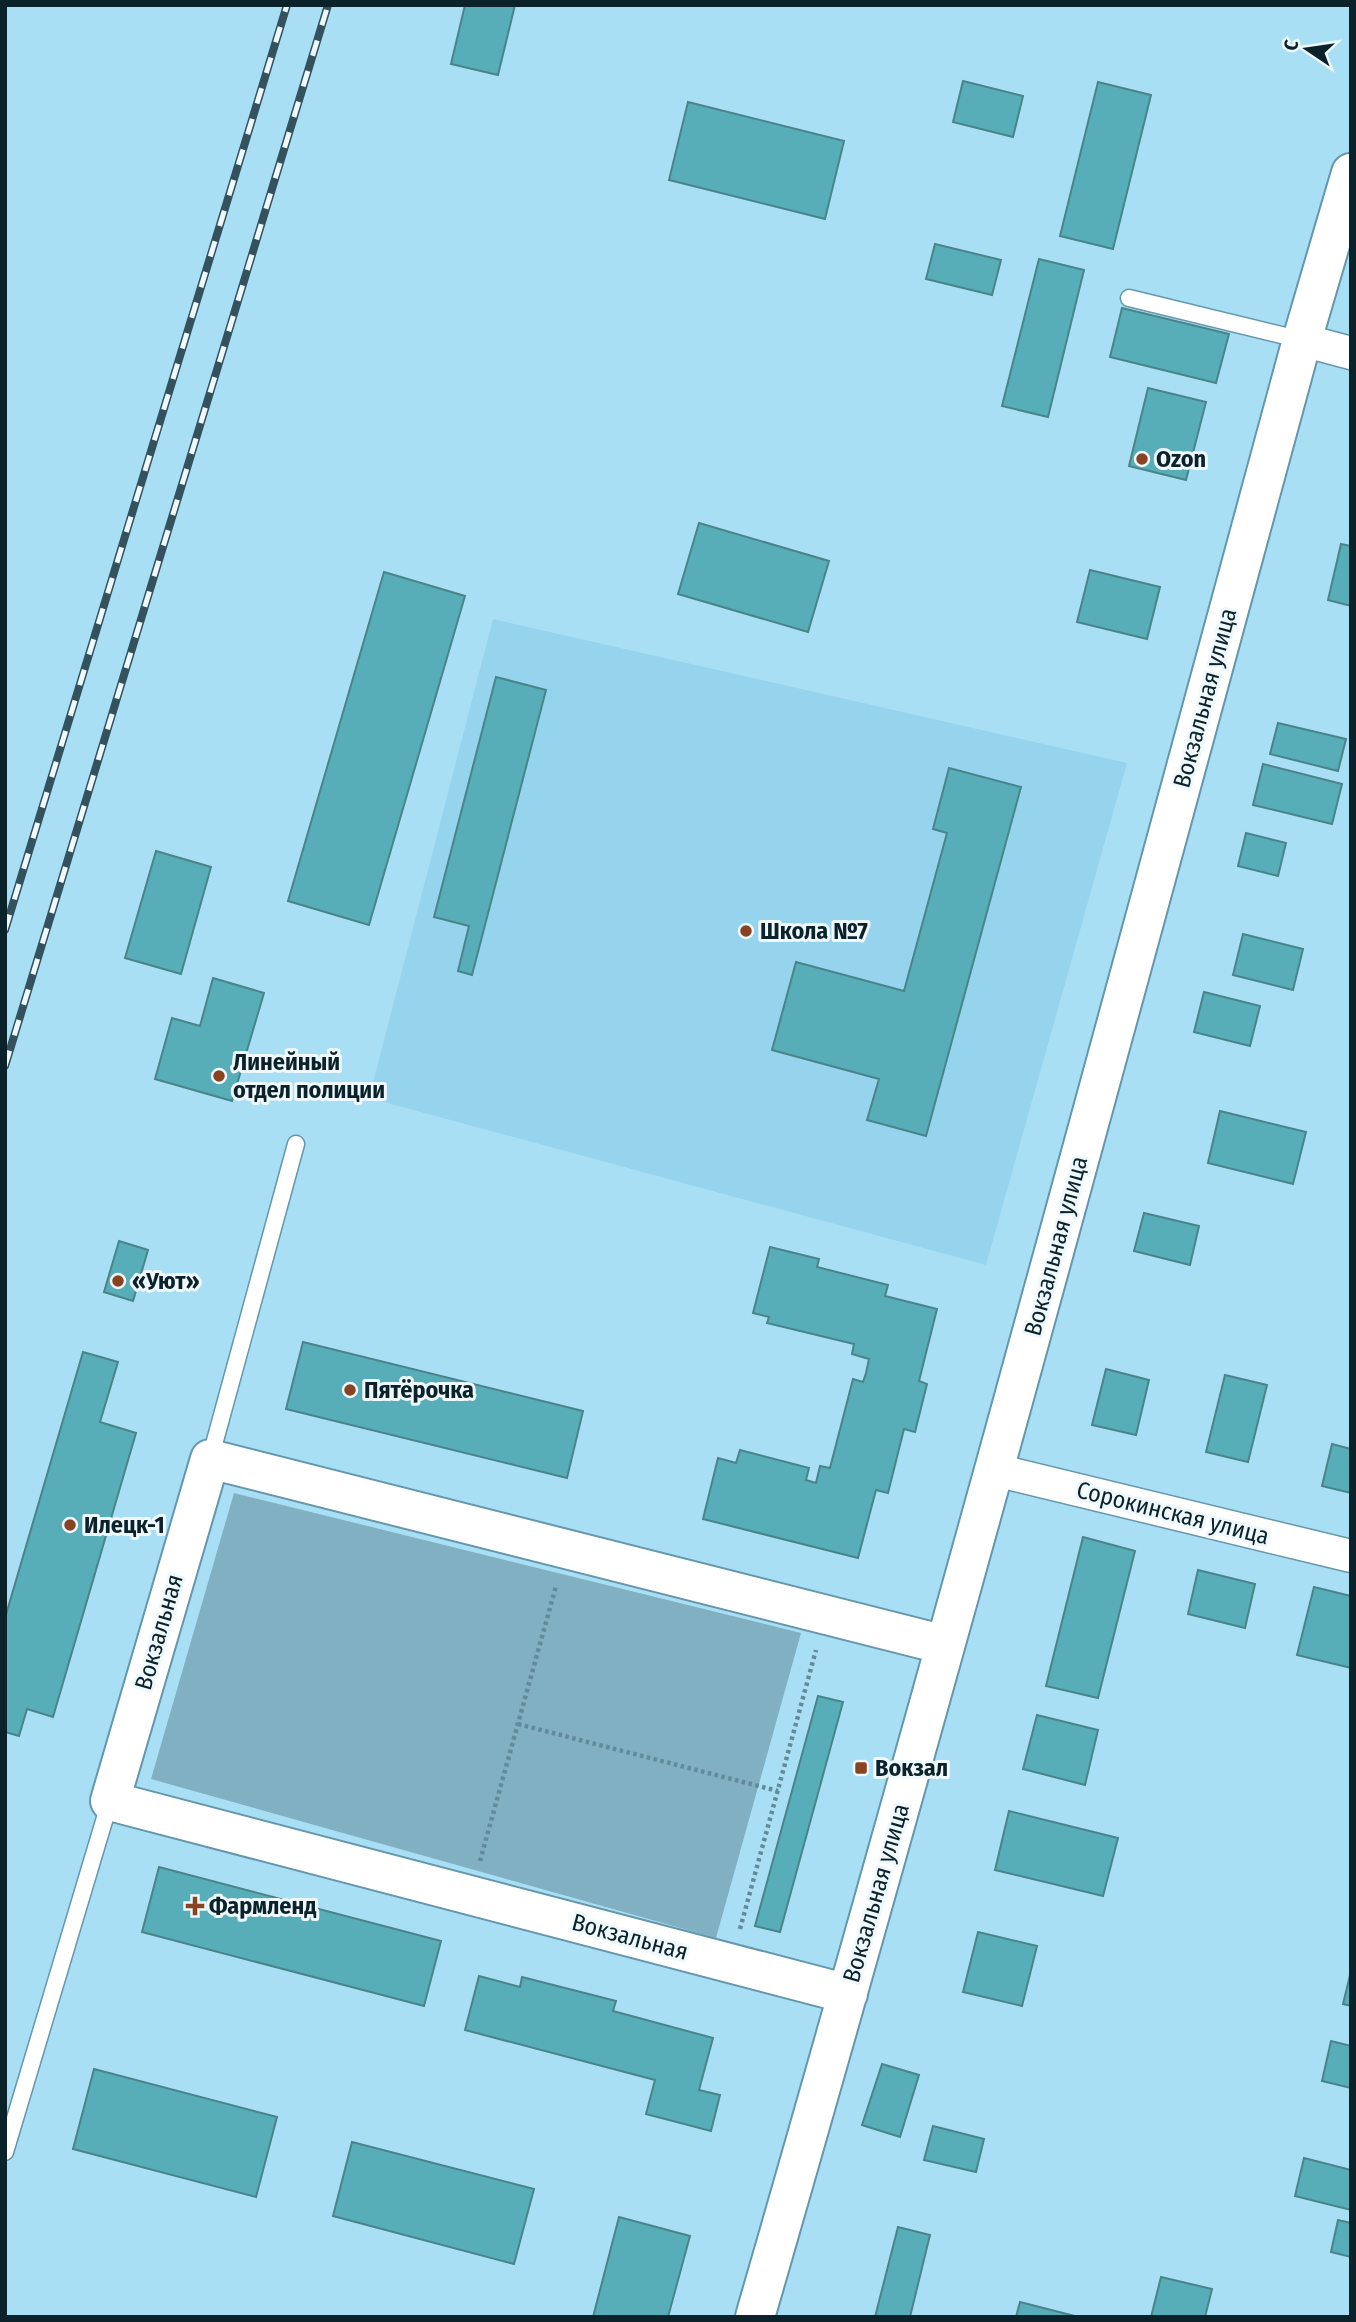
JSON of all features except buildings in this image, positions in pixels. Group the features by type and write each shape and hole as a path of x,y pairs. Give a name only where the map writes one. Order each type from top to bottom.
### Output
{"street":[{"name":"Вокзальная улица","path":"755,2317 995,1470 1302,340 1351,173"},
{"path":"1302,340 1351,353"},
{"path":"210,1459 945,1645"},
{"name":"Вокзальная","path":"210,1459 110,1801 848,1994"},
{"name":"Сорокинская улица","path":"995,1470 1351,1556"}],"lane":[{"path":"1129,298 1302,340"},
{"path":"210,1459 296,1144"},
{"path":"5,2152 110,1801"}],"path":[{"path":"470,1895 566,1549"},
{"path":"731,1964 826,1615"},
{"path":"518,1724 778,1791"}],"shaded area":[{"name":"Школа №7","path":"493,619 1127,763 986,1265 369,1098"},
{"path":"234,1493 801,1633 716,1938 151,1779"}],"railway":[{"path":"5,930 287,5"},
{"path":"5,1066 328,5"}],"place":[{"name":"Ozon","path":"1142,459"},
{"name":"Школа №7","path":"746,931"},
{"name":"Линейный отдел полиции","path":"219,1076"},
{"name":"«Уют»","path":"118,1281"},
{"name":"Пятёрочка","path":"350,1390"},
{"name":"Илецк-1","path":"70,1525"},
{"name":"Вокзал","path":"861,1768"},
{"name":"Фармленд","path":"195,1906"}]}
